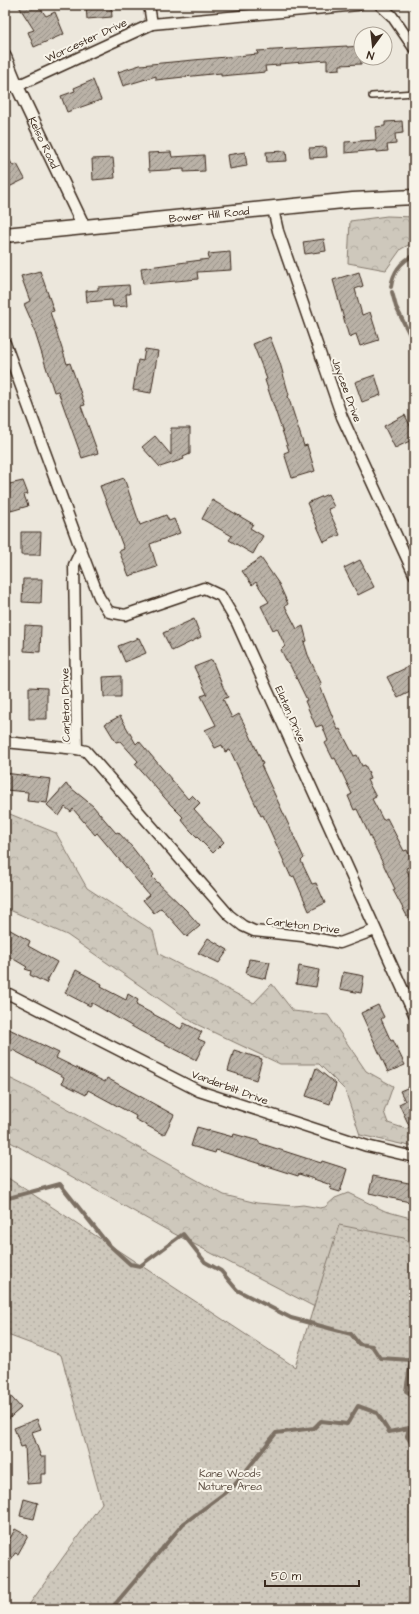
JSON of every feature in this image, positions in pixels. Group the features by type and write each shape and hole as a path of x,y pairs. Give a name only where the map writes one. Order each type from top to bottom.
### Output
{"main road":[{"name":"Bower Hill Road","path":"5,235 353,200 414,197"}],"street":[{"path":"149,5 152,24"},
{"name":"Worcester Drive","path":"11,86 152,24 358,5"},
{"path":"376,5 381,5 392,16 414,48"},
{"name":"Kelso Road","path":"5,57 11,86 84,227"},
{"name":"Jaycee Drive","path":"273,209 278,231 342,417 414,574"},
{"path":"5,343 81,550"},
{"name":"Carleton Drive","path":"81,550 74,565 77,749 86,751 229,915 243,926 254,931 302,936 340,943 375,930"},
{"name":"Elatan Drive","path":"81,550 99,597 109,612 125,615 204,588 221,596 237,623 414,1014"},
{"path":"5,742 77,749"},
{"name":"Vanderbilt Drive","path":"5,992 199,1091 367,1146 414,1157"}],"lane":[{"path":"372,96 414,93"}],"green space":[{"path":"387,216 414,217 414,242 401,249 386,270 348,263 350,221"},
{"path":"5,812 56,833 87,888 153,931 159,954 254,1003 272,984 293,1011 328,1015 366,1071 393,1086 384,1112 388,1123 406,1129 414,1124 414,1147 360,1135 345,1090 319,1064 280,1064 194,1023 67,935 5,908"},
{"path":"5,1076 36,1091 224,1195 257,1203 294,1206 303,1205 320,1208 325,1207 335,1198 348,1193 385,1211 414,1219 414,1366 380,1341 167,1230 5,1139"},
{"name":"Kane Woods Nature Area","path":"5,1176 295,1367 339,1225 404,1238 414,1250 414,1609 26,1609 102,1503 61,1355 5,1334"}],"building":[{"path":"18,5 38,5 46,16 55,12 64,34 34,47 28,32 34,30"},
{"path":"86,5 111,5 112,17 87,19"},
{"path":"353,47 353,64 340,65 340,69 327,70 327,60 279,64 280,65 265,66 266,72 221,76 221,73 156,80 156,76 123,86 118,72 140,65 258,54 257,51"},
{"path":"93,80 101,100 67,112 61,96 75,91 74,88"},
{"path":"402,121 403,133 395,134 396,144 387,145 388,151 377,152 377,150 345,153 345,142 376,140 375,127 385,126 385,122"},
{"path":"326,147 327,157 310,158 309,148"},
{"path":"286,151 287,161 267,162 266,152"},
{"path":"5,152 13,166 17,164 25,179 5,189"},
{"path":"171,152 172,157 204,155 205,171 184,172 184,169 149,171 148,153"},
{"path":"245,152 247,166 229,169 227,155"},
{"path":"113,158 115,178 93,180 92,159"},
{"path":"324,239 326,251 305,254 303,242"},
{"path":"230,252 231,270 197,272 198,279 143,284 141,268 209,259 208,254"},
{"path":"40,271 54,311 50,312 67,364 70,363 85,405 81,406 98,453 82,458 58,391 54,392 31,320 24,304 30,301 21,276"},
{"path":"359,272 363,286 355,289 362,315 370,312 379,340 360,346 356,334 349,337 333,280"},
{"path":"129,285 130,294 126,294 127,306 113,307 112,300 87,302 86,291 98,290 98,287"},
{"path":"270,337 280,363 289,395 288,396 304,446 307,445 315,471 292,478 284,453 289,451 265,380 267,379 253,344"},
{"path":"145,349 158,351 151,393 133,390 138,360 143,361"},
{"path":"375,375 381,395 362,402 355,382"},
{"path":"405,415 414,434 414,439 395,448 384,426"},
{"path":"171,428 190,428 190,454 183,457 184,459 160,467 142,447 155,436 171,455"},
{"path":"124,478 140,525 166,515 169,521 174,519 180,533 150,544 157,567 129,576 119,551 124,549 100,486"},
{"path":"23,481 28,494 24,495 28,506 11,511 5,485"},
{"path":"328,494 334,507 328,509 340,535 324,542 307,503"},
{"path":"212,500 253,524 250,528 263,536 253,554 229,540 232,536 202,519"},
{"path":"21,532 41,532 40,555 21,555"},
{"path":"261,558 279,584 288,604 285,606 297,629 303,626 307,641 304,642 308,655 322,685 320,686 338,730 340,729 354,756 357,755 362,766 365,765 369,773 370,779 367,780 376,797 372,799 383,820 387,818 404,851 407,850 414,864 414,866 406,868 414,885 414,929 393,890 395,889 357,809 354,810 348,796 352,794 335,758 333,759 325,743 328,741 322,725 316,727 305,701 307,700 281,650 285,646 277,628 273,630 261,606 269,602 256,582 252,585 242,571"},
{"path":"360,560 374,587 358,595 344,568"},
{"path":"23,579 42,579 41,603 22,602"},
{"path":"194,619 201,637 172,651 163,633"},
{"path":"25,625 41,626 40,652 24,651"},
{"path":"139,638 146,653 125,662 118,646"},
{"path":"212,660 228,697 223,699 232,718 239,714 249,733 263,764 261,765 304,858 301,861 312,884 316,883 325,903 309,911 294,876 291,877 263,815 261,816 230,750 225,752 222,745 215,748 205,730 216,725 201,696 207,694 194,667"},
{"path":"410,666 414,673 414,690 398,698 387,677"},
{"path":"121,676 121,697 104,697 103,677"},
{"path":"29,687 47,688 47,719 29,719"},
{"path":"120,716 136,744 139,741 188,799 192,795 200,803 194,809 224,842 213,853 190,830 181,819 183,817 135,764 138,761 120,741 116,742 105,724"},
{"path":"5,773 51,779 47,803 27,801 28,792 5,790"},
{"path":"66,784 93,806 116,833 118,832 154,875 152,877 200,926 187,937 161,908 154,913 143,900 149,895 97,833 95,835 73,809 71,812 65,807 59,816 47,805"},
{"path":"5,927 30,941 28,946 57,962 46,983 30,975 31,971 25,969 27,967 5,954"},
{"path":"208,938 228,950 219,963 198,953"},
{"path":"249,959 270,962 266,979 246,974"},
{"path":"299,966 319,970 316,987 296,984"},
{"path":"76,970 102,984 101,987 126,1000 128,994 138,1000 136,1005 181,1029 184,1023 202,1032 198,1039 205,1042 196,1060 140,1031 92,1003 90,1006 65,993"},
{"path":"343,972 364,976 361,993 340,989"},
{"path":"378,1005 384,1017 381,1019 391,1041 393,1040 405,1065 388,1072 361,1013"},
{"path":"5,1027 59,1053 56,1058 105,1082 107,1078 174,1115 164,1135 135,1119 136,1116 88,1090 86,1095 62,1083 64,1077 13,1050 12,1052 5,1048"},
{"path":"234,1050 262,1059 256,1080 228,1071"},
{"path":"316,1068 336,1084 330,1104 306,1096"},
{"path":"414,1085 414,1136 399,1104 405,1101 400,1091"},
{"path":"197,1127 233,1137 234,1134 259,1141 259,1143 321,1163 322,1161 347,1169 340,1192 330,1189 331,1185 299,1174 298,1176 216,1150 215,1153 191,1146"},
{"path":"373,1176 414,1184 414,1203 369,1193"},
{"path":"5,1390 21,1408 5,1422"},
{"path":"37,1419 41,1429 32,1432 41,1457 46,1457 46,1474 41,1474 41,1483 27,1484 25,1446 21,1447 14,1428"},
{"path":"24,1499 38,1503 34,1519 20,1516"},
{"path":"15,1529 28,1536 18,1554 15,1553 5,1570 5,1548"}],"waterway":[{"path":"391,287 395,272 401,264 414,255"},
{"path":"392,292 396,307 414,343"},
{"path":"5,1199 60,1184 107,1243 130,1264 140,1266 183,1234 205,1262 221,1271 237,1290 291,1318 351,1334 359,1344 372,1346 380,1358 411,1360 406,1391 414,1396"},
{"path":"111,1609 183,1524 234,1486 276,1433 314,1428 321,1421 347,1424 358,1406 377,1413 389,1432 409,1428 407,1436"},
{"path":"414,1433 407,1436 414,1448"}]}
